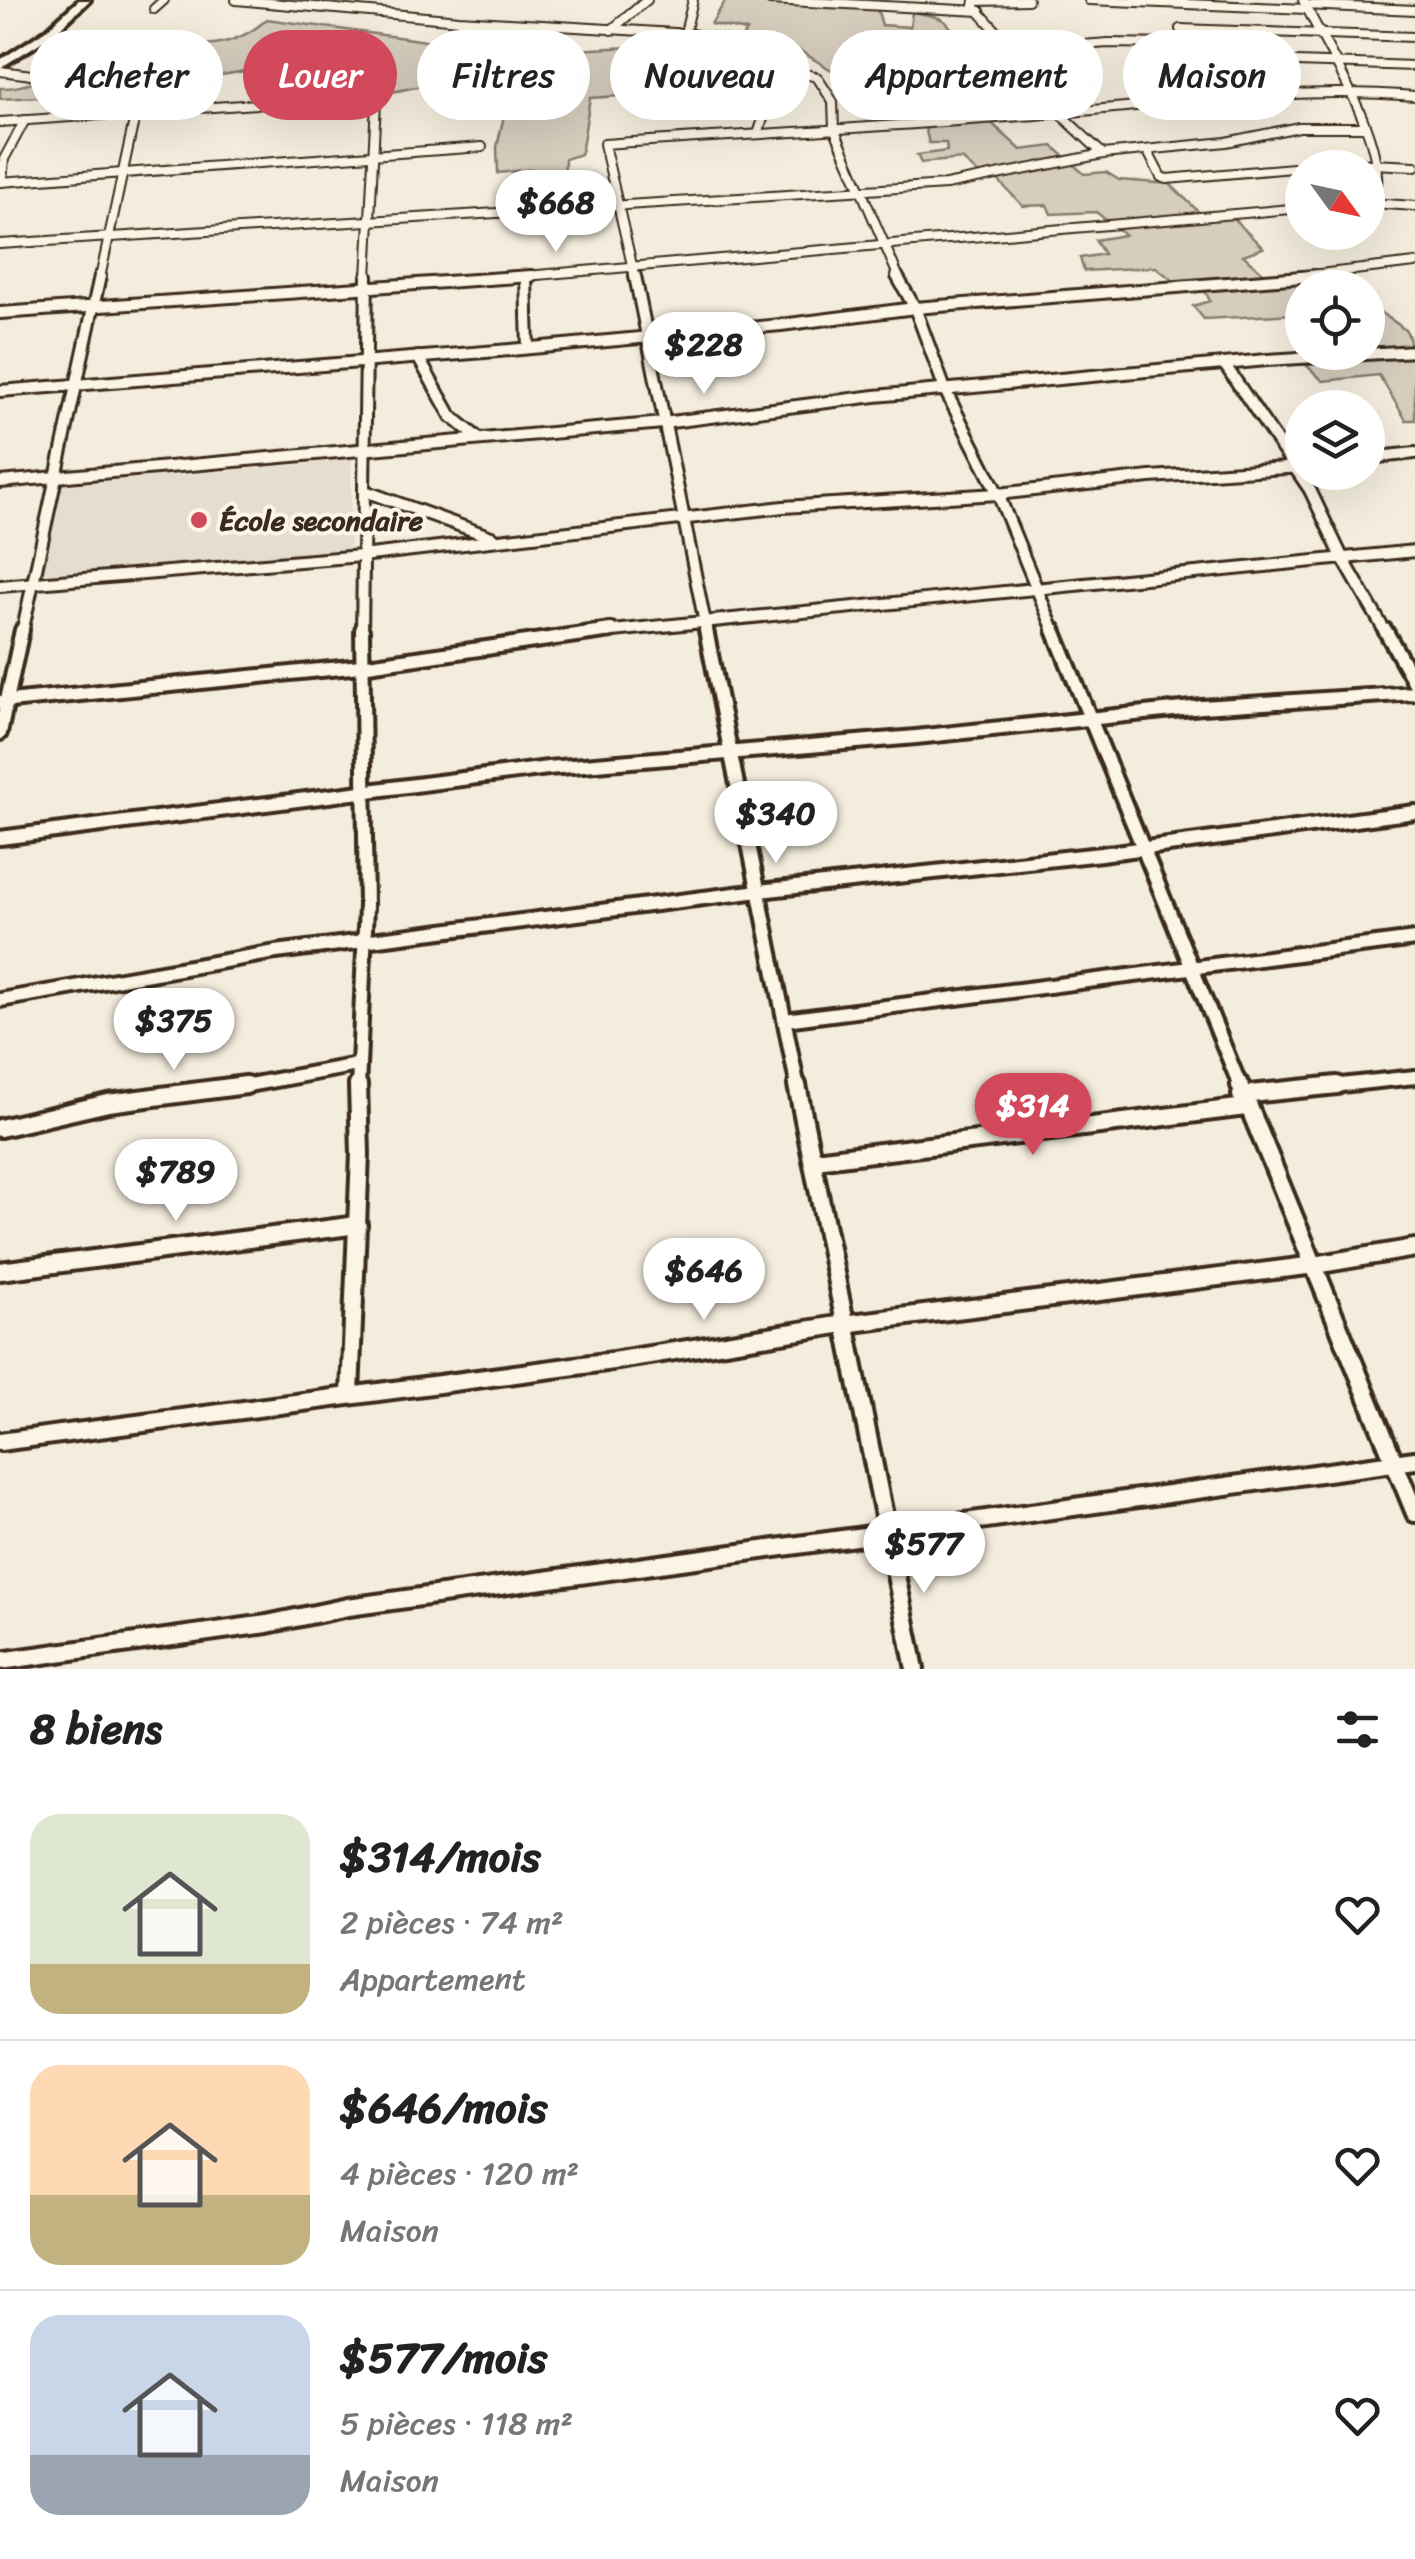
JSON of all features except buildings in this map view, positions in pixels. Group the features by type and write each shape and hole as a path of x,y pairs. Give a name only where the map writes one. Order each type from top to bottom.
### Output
{"main road":[{"path":"52,30 86,0"},
{"path":"0,68 30,46"}],"street":[{"path":"154,9 164,0"},
{"path":"236,0 611,30 647,0"},
{"path":"686,30 693,0"},
{"path":"770,0 980,11"},
{"path":"1003,30 980,11 975,0 1028,0"},
{"path":"1090,0 1384,6 1415,10"},
{"path":"1171,2 1180,29 1415,37"},
{"path":"1305,5 1373,150"},
{"path":"1301,61 1415,66"},
{"path":"0,68 30,76"},
{"path":"810,76 820,79 833,104 834,128 884,247 915,308 946,392 998,494 1038,588 1415,1513"},
{"path":"1301,93 1346,90 1415,96"},
{"path":"25,120 4,159 1,182 482,148"},
{"path":"0,122 30,120"},
{"path":"0,733 134,120"},
{"path":"350,1394 358,1225 357,1066 366,879 361,556 368,220 374,120"},
{"path":"758,131 762,120"},
{"path":"915,1669 733,752 617,188 603,147 607,141 956,120"},
{"path":"1067,120 1103,154"},
{"path":"0,244 946,184 1103,154 1226,142 1305,126 1363,127"},
{"path":"1147,150 1161,177 1167,179 1285,170"},
{"path":"1385,164 1414,166"},
{"path":"1385,203 1415,206"},
{"path":"0,313 344,288 366,290 1285,209"},
{"path":"0,390 780,326 915,308 1346,273 1415,263"},
{"path":"526,277 528,348"},
{"path":"0,482 663,423 802,403 1415,351"},
{"path":"418,357 451,416 472,429 478,438"},
{"path":"1226,365 1285,447"},
{"path":"1385,456 1415,453"},
{"path":"0,586 361,556 783,507 998,494 1150,477 1285,468"},
{"path":"1310,490 1342,555 1415,682"},
{"path":"365,491 500,540"},
{"path":"4,702 361,666 613,630 1415,550"},
{"path":"0,838 548,768 1308,698 1415,693"},
{"path":"0,1000 276,952 1415,812"},
{"path":"784,1020 1415,940"},
{"path":"0,1128 108,1104 357,1066"},
{"path":"815,1160 1415,1077"},
{"path":"0,1271 358,1225"},
{"path":"0,1442 606,1362 844,1324 1314,1265 1415,1248"},
{"path":"0,1662 268,1624 348,1606 1415,1460"}],"shaded area":[{"path":"726,0 851,0 848,6 877,8 882,25 910,27 912,12 943,20 952,30 830,30 830,69 810,57 810,30 742,30 711,24"},
{"path":"267,19 347,30 253,30"},
{"path":"243,36 243,71 223,75 223,42"},
{"path":"397,37 417,40 417,87 397,91"},
{"path":"610,48 610,97 590,98 590,49"},
{"path":"28,84 30,98 0,99 0,88"},
{"path":"503,120 586,120 581,154 565,159 564,190 537,191 533,169 498,173 497,147"},
{"path":"914,120 988,120 1021,150 1053,146 1084,174 1106,172 1119,180 1170,184 1203,216 1233,218 1263,248 1243,255 1264,274 1285,274 1285,315 1204,319 1193,306 1210,301 1204,289 1182,288 1156,267 1084,271 1080,258 1104,254 1095,240 1125,235 1096,212 1051,214 1047,205 1023,206 996,178 982,177 962,159 921,163 917,155 947,151 946,143 929,143 925,127"},
{"path":"1385,316 1407,332 1410,340 1415,420 1406,420 1379,375 1323,381 1311,370 1385,370"},
{"name":"École secondaire","path":"352,460 349,554 35,582 55,486"}],"place":[{"name":"École secondaire","path":"199,520"}]}
